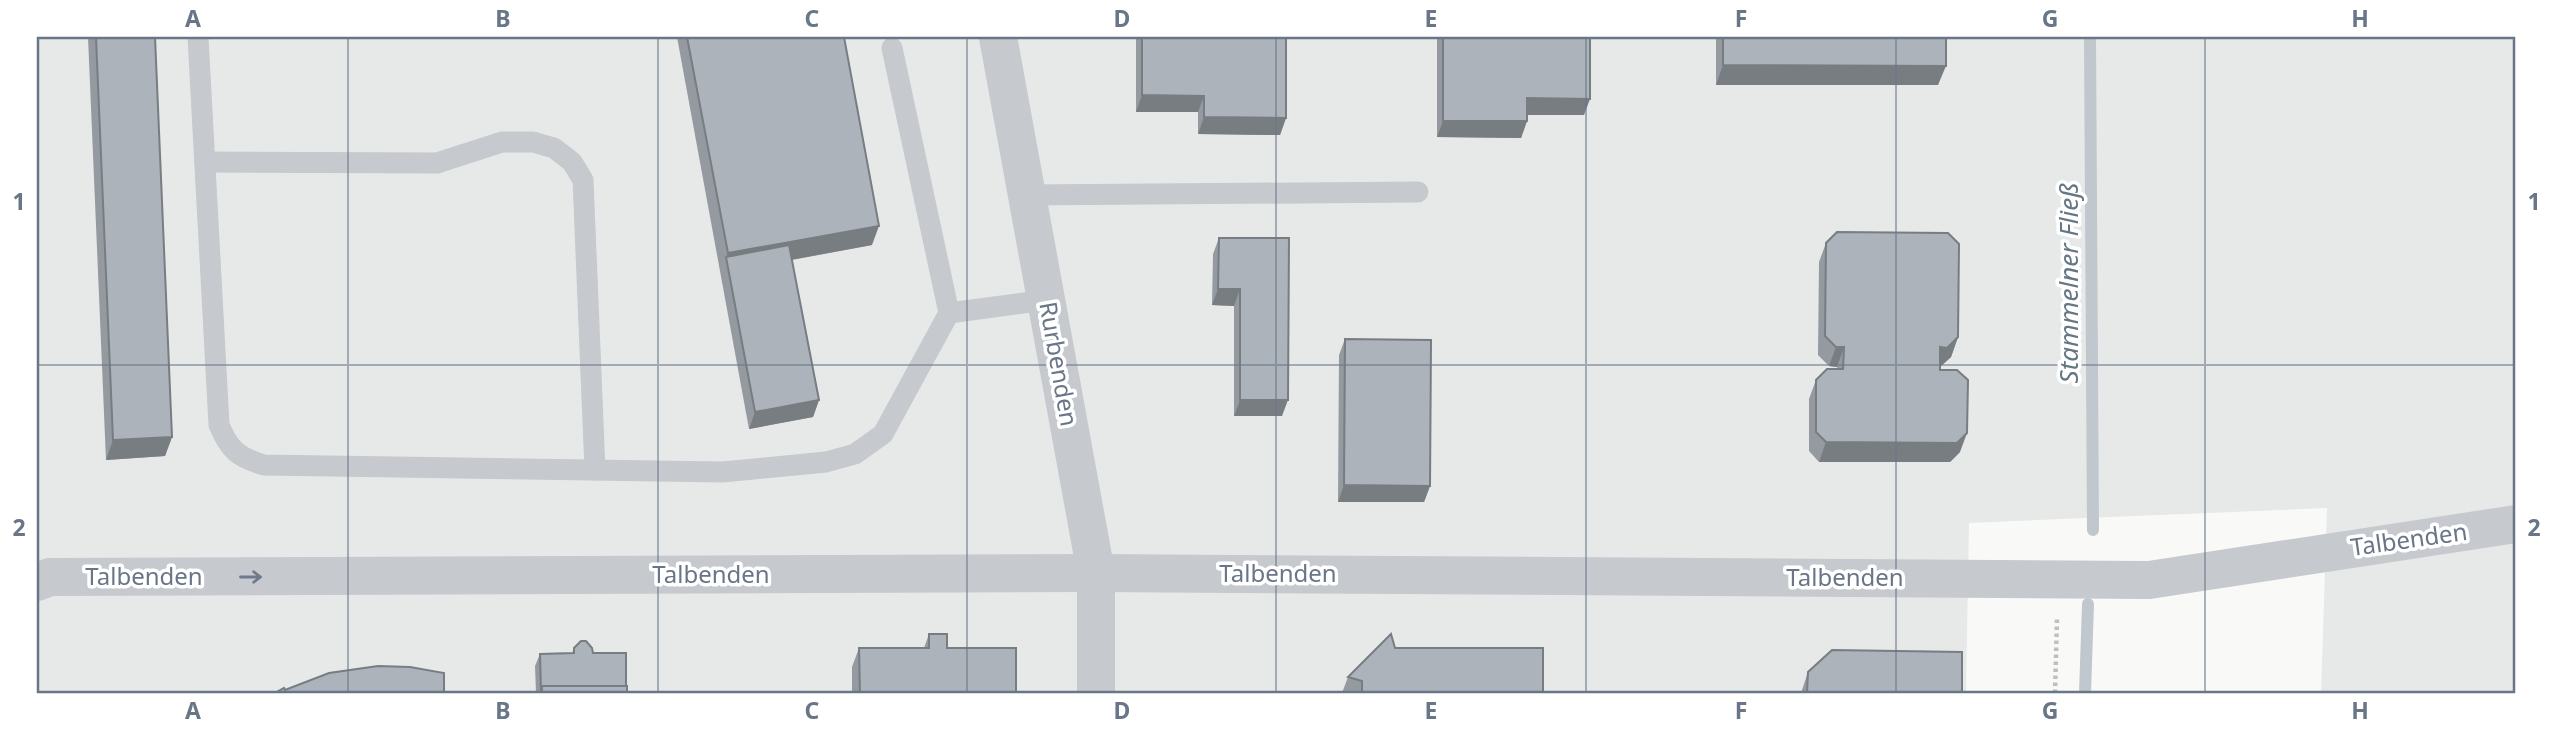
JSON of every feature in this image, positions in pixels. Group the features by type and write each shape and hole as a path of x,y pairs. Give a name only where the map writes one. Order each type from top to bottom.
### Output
{"street":[{"name":"Rurbenden","path":"998,37 1096,573 1096,693"},
{"name":"Talbenden","path":"37,582 50,577 1096,573 2149,580 2516,524"}],"lane":[{"path":"198,37 219,425 227,445 244,458 264,465 723,472 826,462 855,454 883,435 948,313 892,48"},
{"path":"205,162 437,163 502,142 533,142 554,148 572,162 583,180 596,470"},
{"path":"1027,195 1418,192"},
{"path":"948,313 1046,300"}],"path":[{"path":"2055,693 2058,580"}],"shaded area":[{"path":"37,37 2516,37 2516,693 2321,693 2327,508 1969,523 1966,693 37,693"}],"building":[{"path":"96,37 155,37 172,437 113,440"},
{"path":"687,37 844,37 879,226 728,253"},
{"path":"1142,37 1286,37 1286,118 1204,117 1204,96 1142,95"},
{"path":"1443,37 1590,37 1590,99 1527,98 1527,121 1443,121"},
{"path":"1723,37 1946,37 1946,66 1723,65"},
{"path":"1837,232 1948,233 1959,244 1958,337 1947,348 1940,347 1940,370 1957,370 1968,380 1967,433 1957,443 1826,442 1816,432 1816,380 1827,369 1843,369 1844,347 1836,347 1825,336 1826,243"},
{"path":"1219,238 1289,238 1288,400 1240,400 1240,289 1218,289"},
{"path":"789,245 819,400 755,412 726,257"},
{"path":"1345,339 1431,340 1430,486 1344,485"},
{"path":"929,634 947,634 947,648 1016,648 1016,693 860,693 859,648 929,648"},
{"path":"1391,634 1395,648 1543,648 1543,693 1362,693 1362,681 1348,677"},
{"path":"581,641 586,641 593,653 626,653 626,686 542,686 541,691 540,654 574,653 574,648"},
{"path":"1832,650 1962,652 1962,693 1807,693 1808,672"},
{"path":"378,666 410,667 444,673 444,693 275,693 329,673"},
{"path":"542,686 627,686 627,693 542,693"}],"waterway":[{"name":"Stammelner Fließ","path":"2090,37 2093,530"},
{"name":"Stammelner Fließ","path":"2085,693 2088,604"}]}
